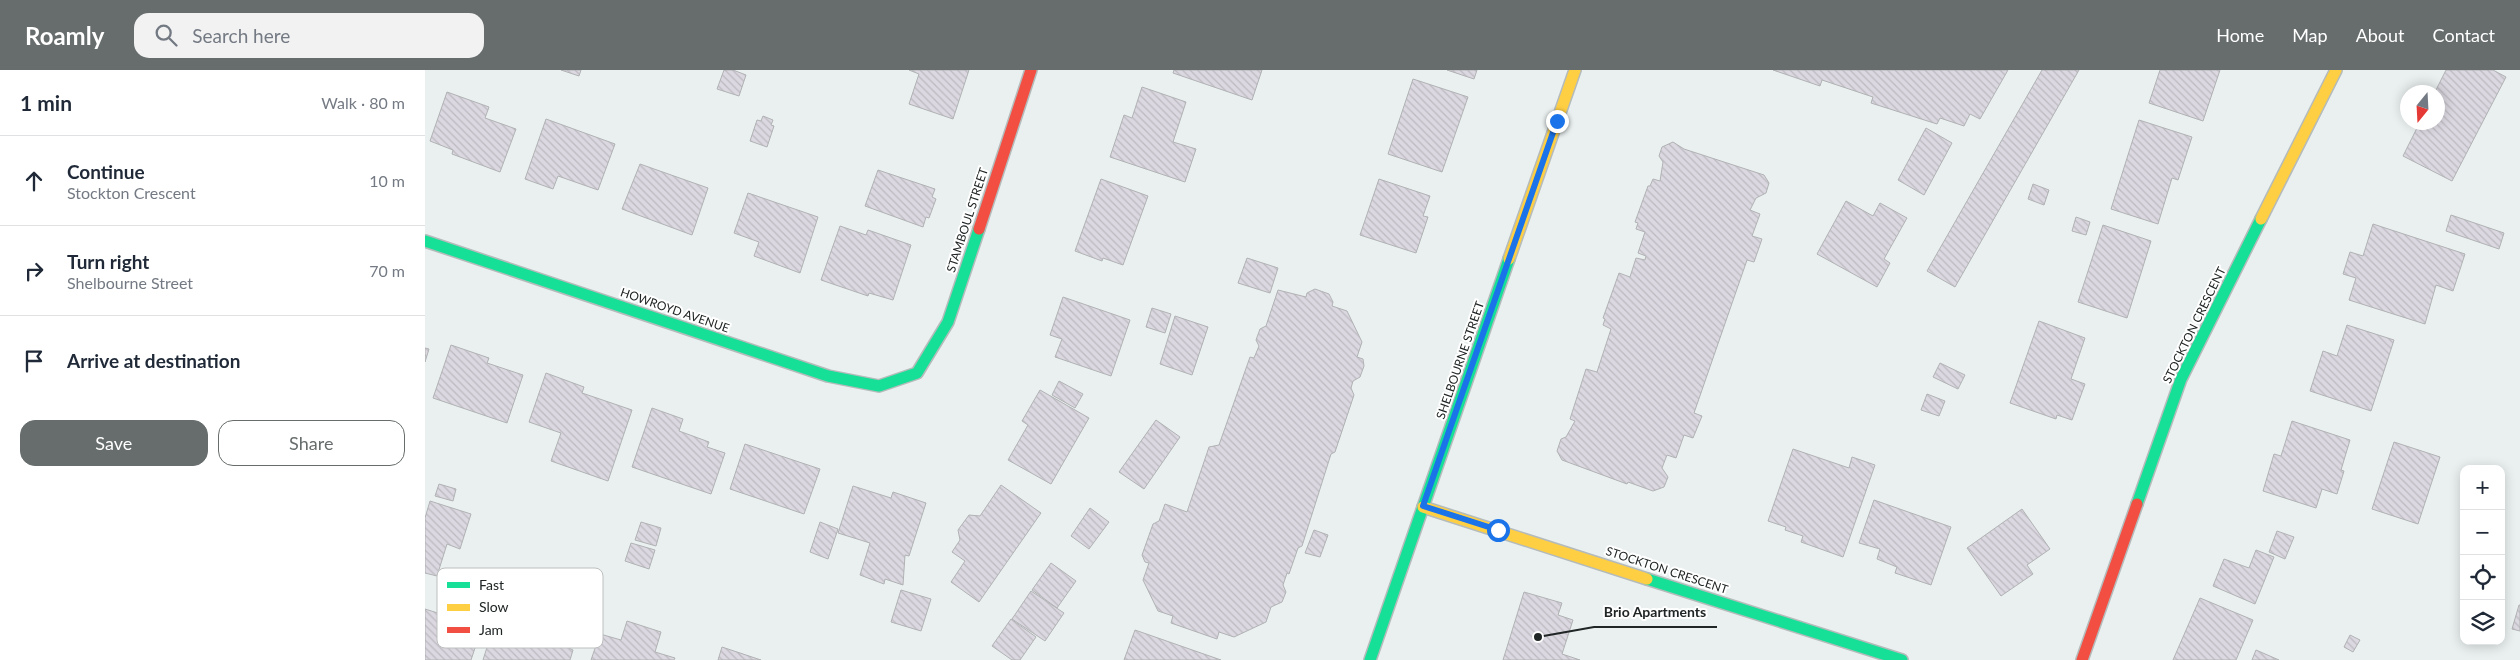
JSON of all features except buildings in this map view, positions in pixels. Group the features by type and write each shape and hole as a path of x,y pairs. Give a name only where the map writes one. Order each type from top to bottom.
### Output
{"street":[{"name":"STAMBOUL STREET","path":"917,373 949,322 1031,70"},
{"name":"SHELBOURNE STREET","path":"1370,660 1575,70"},
{"name":"STOCKTON CRESCENT","path":"2082,660 2181,379 2336,70"},
{"name":"HOWROYD AVENUE","path":"425,241 828,376 879,386 917,373"},
{"name":"STOCKTON CRESCENT","path":"1423,506 1902,660"}],"traffic: fast":[{"path":"2137,504 2181,379 2261,219"},
{"path":"425,241 828,376 879,386 917,373 948,322 979,229"},
{"path":"1370,660 1509,259"},
{"path":"1647,579 1902,660"}],"traffic: slow":[{"path":"1509,259 1575,70"},
{"path":"2261,219 2336,70"},
{"path":"1423,507 1647,579"}],"traffic: jam":[{"path":"979,229 1031,70"},
{"path":"2082,660 2137,504"}],"place":[{"name":"Brio Apartments","path":"1538,637"}],"route":[{"path":"1498,530 1423,506 1557,121"}]}
